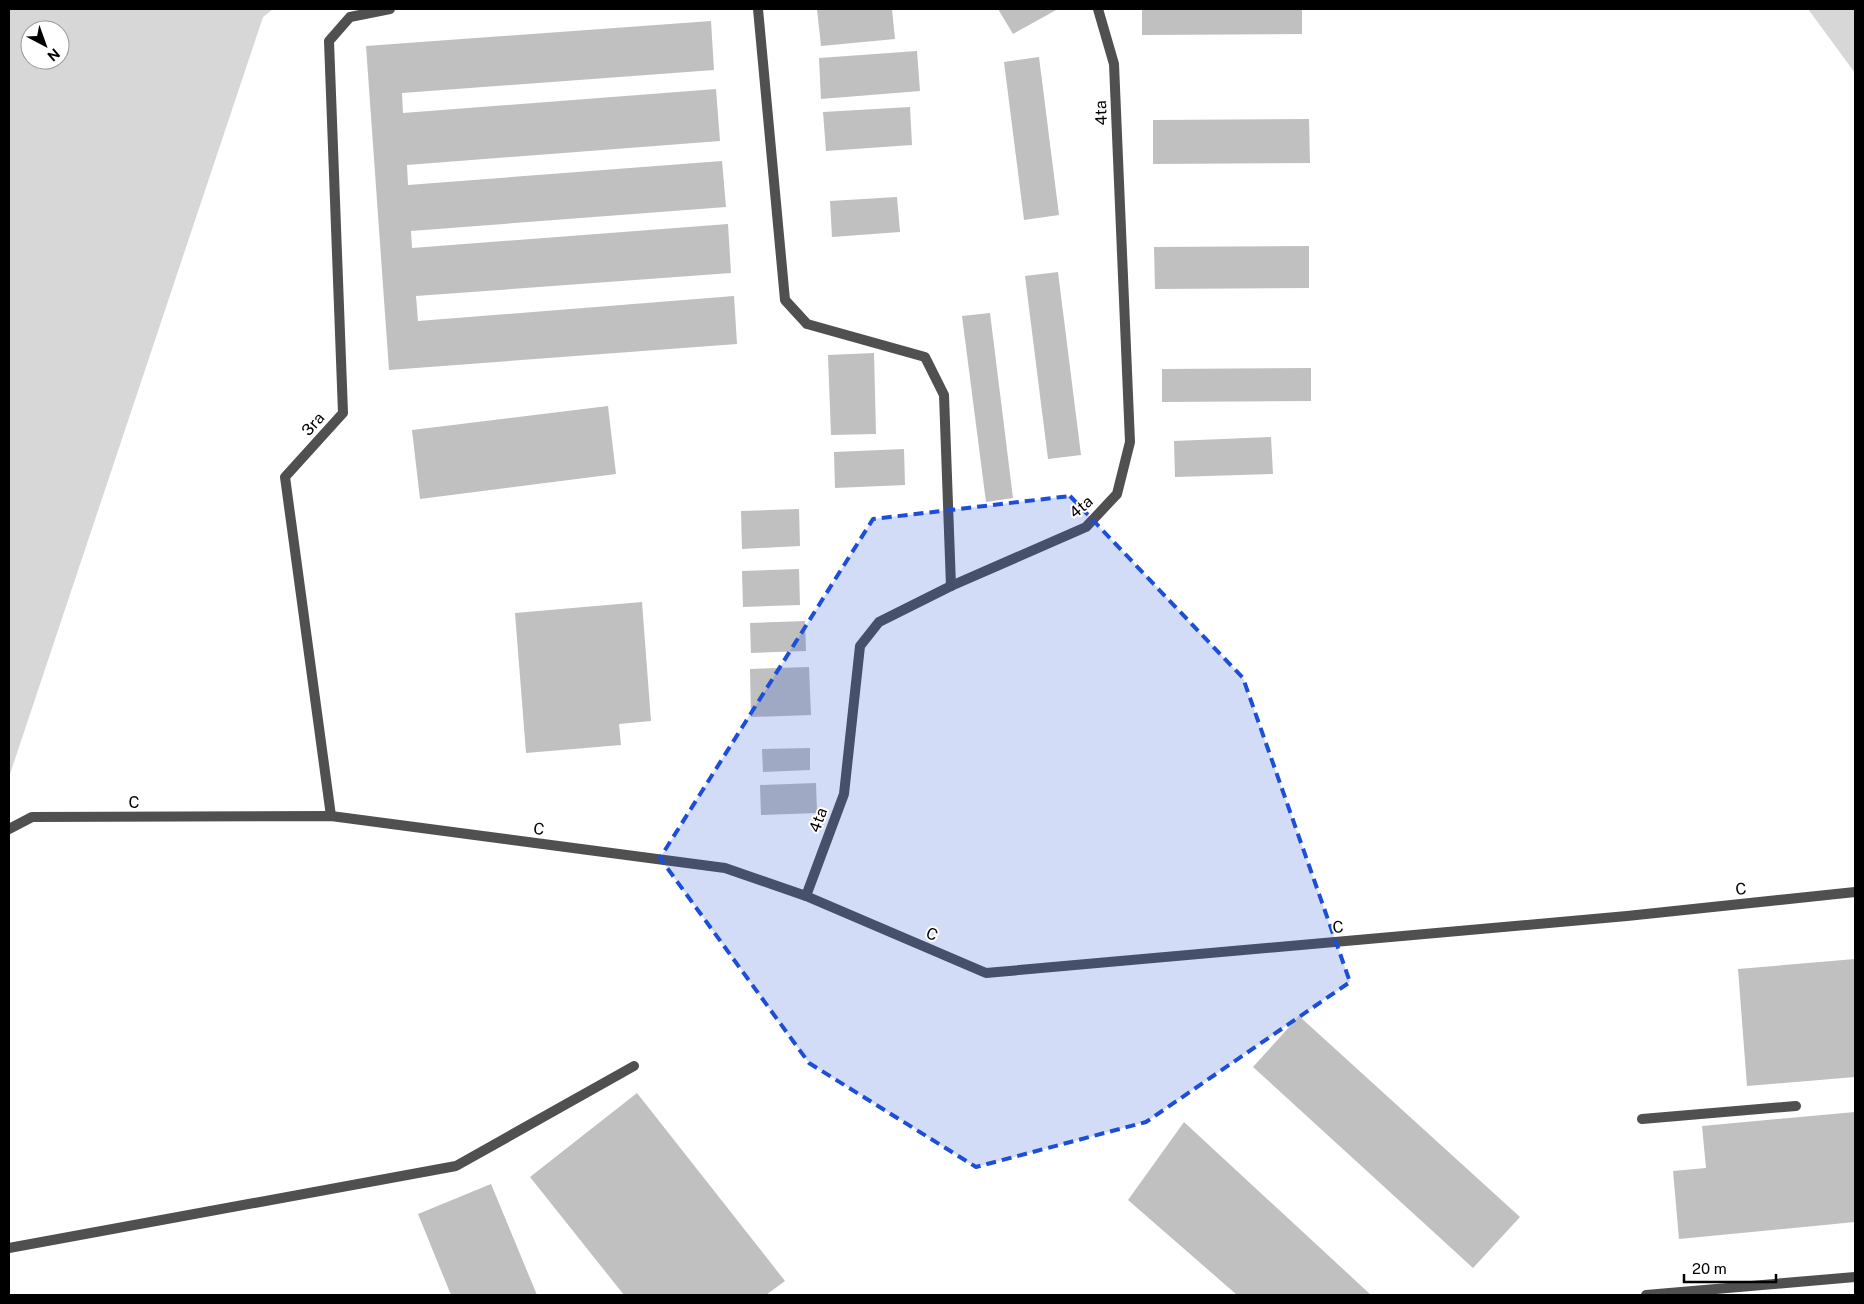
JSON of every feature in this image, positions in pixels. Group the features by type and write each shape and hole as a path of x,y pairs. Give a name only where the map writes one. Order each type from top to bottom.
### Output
{"street":[{"name":"3ra","path":"330,816 285,478 343,412 329,41 350,17 390,9"},
{"path":"758,9 785,300 807,324 924,357 944,394 951,586"},
{"name":"4ta","path":"806,896 844,794 860,646 878,622 951,586 1086,527 1117,494 1130,442 1114,64 1098,9"},
{"name":"C","path":"9,829 32,817 330,816 725,868 806,896 986,973 1627,916 1855,892"},
{"path":"9,1248 456,1166 634,1066"},
{"path":"1642,1118 1796,1106"},
{"path":"1646,1295 1855,1277"}],"highlighted area":[{"path":"1070,496 1243,678 1350,982 1146,1122 976,1167 809,1063 660,858 873,519"}],"shaded area":[{"path":"9,9 273,9 263,17 9,777"},
{"path":"1808,9 1855,9 1855,73"}],"building":[{"path":"817,9 892,9 895,39 821,46"},
{"path":"998,9 1058,9 1013,34"},
{"path":"1142,9 1302,9 1302,34 1142,35"},
{"path":"711,21 714,70 402,93 403,113 716,89 720,141 407,165 408,185 722,161 726,207 411,231 412,248 728,224 731,273 416,296 418,321 734,296 737,344 389,370 366,46"},
{"path":"917,51 920,91 821,99 819,58"},
{"path":"1039,57 1059,215 1024,220 1004,62"},
{"path":"910,107 912,145 826,151 823,112"},
{"path":"1309,119 1310,163 1153,164 1153,120"},
{"path":"897,197 900,232 832,237 830,201"},
{"path":"1309,246 1309,288 1155,289 1154,247"},
{"path":"1058,272 1081,455 1048,459 1025,276"},
{"path":"990,313 1013,498 986,502 962,316"},
{"path":"874,353 876,434 831,435 828,355"},
{"path":"1311,368 1311,401 1162,402 1162,369"},
{"path":"608,406 616,474 420,499 412,430"},
{"path":"1271,437 1273,474 1175,477 1174,441"},
{"path":"904,449 905,485 835,488 834,452"},
{"path":"799,509 800,546 742,549 741,511"},
{"path":"799,569 800,605 743,607 742,571"},
{"path":"642,602 651,721 619,724 621,745 526,753 515,613"},
{"path":"805,621 806,651 751,653 750,623"},
{"path":"809,667 811,715 751,717 750,669"},
{"path":"810,748 810,770 763,772 762,749"},
{"path":"816,783 817,813 761,815 760,785"},
{"path":"1855,959 1855,1077 1747,1086 1738,969"},
{"path":"1299,1016 1520,1217 1473,1268 1253,1067"},
{"path":"637,1093 785,1281 766,1295 624,1295 530,1177"},
{"path":"1855,1112 1855,1222 1679,1239 1673,1171 1706,1168 1702,1126"},
{"path":"1184,1122 1371,1295 1237,1295 1128,1200"},
{"path":"491,1184 537,1295 451,1295 418,1214"}]}
